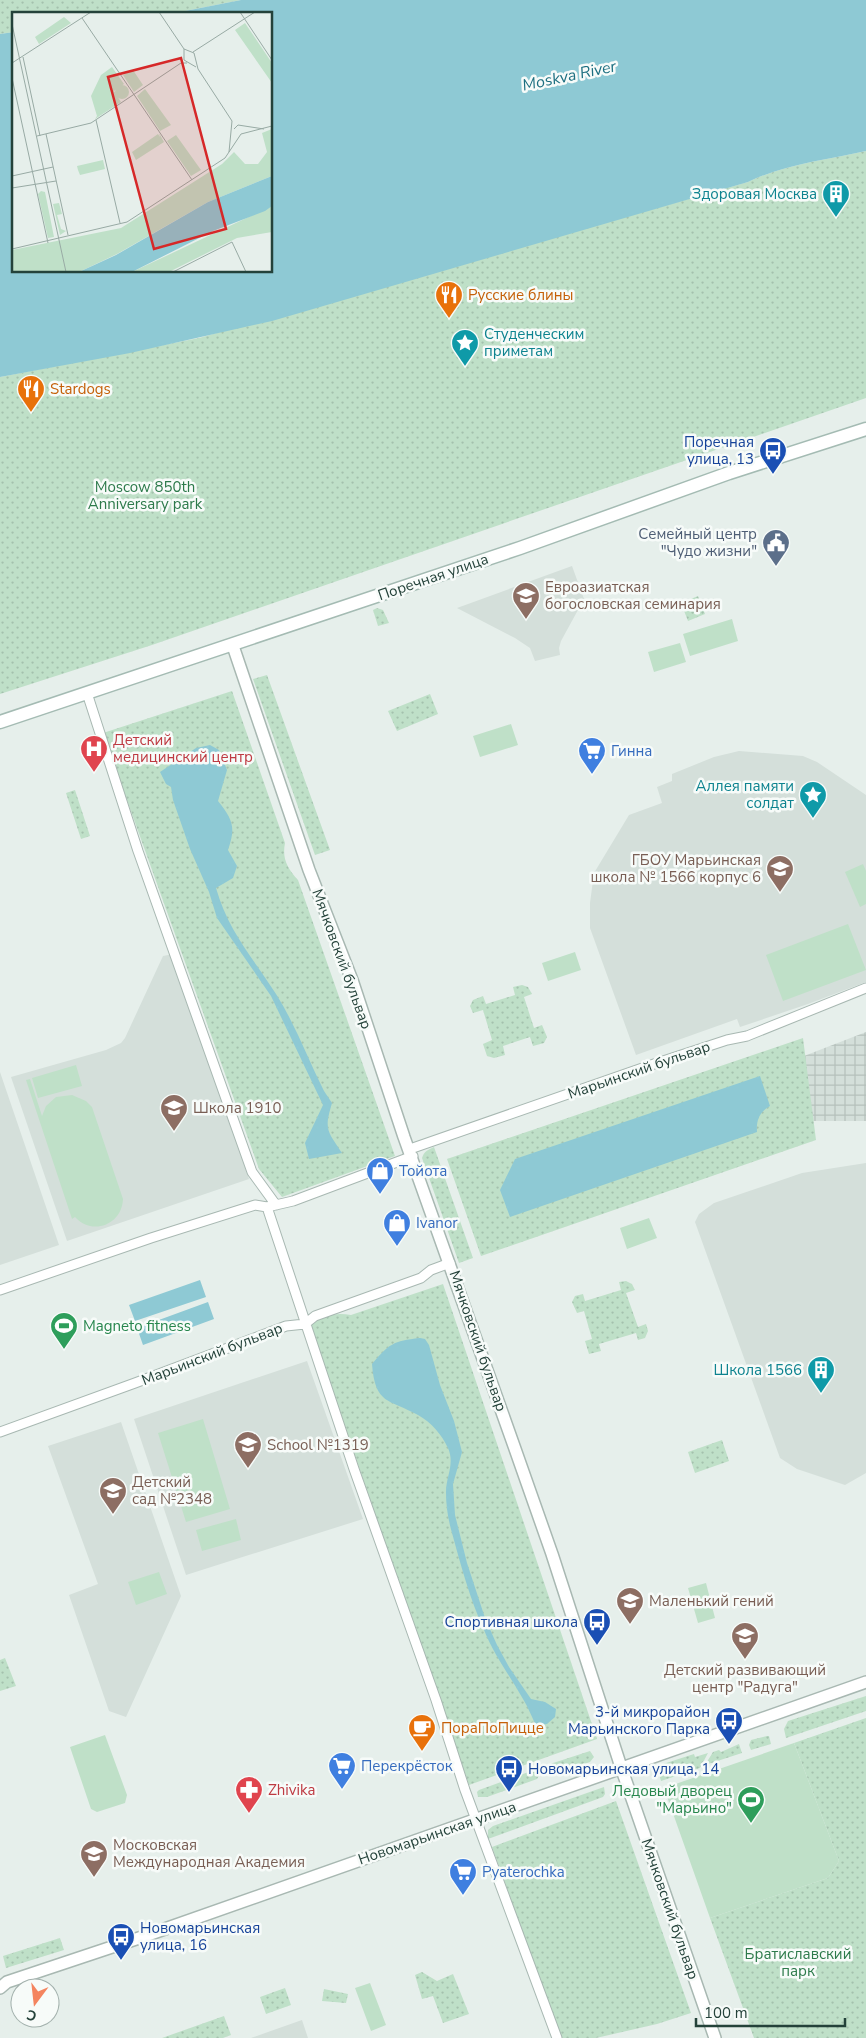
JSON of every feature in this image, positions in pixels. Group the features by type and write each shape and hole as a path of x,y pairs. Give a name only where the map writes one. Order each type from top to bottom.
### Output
{"main road":[{"name":"Поречная улица","path":"0,722 233,646 520,548 729,472 866,429"}],"street":[{"name":"Мячковский бульвар","path":"233,646 310,870 352,980 552,1554 621,1767 715,2038"},
{"path":"87,693 138,851 252,1172 271,1206 305,1324 476,1819 556,2038"},
{"name":"Марьинский бульвар","path":"0,1290 151,1238 255,1205 271,1206 293,1201 411,1153 654,1064 726,1040 747,1036 866,988"},
{"name":"Марьинский бульвар","path":"0,1432 286,1326 305,1324 315,1316 421,1278 430,1270 450,1263"},
{"name":"Новомарьинская улица","path":"2,1983 142,1937 866,1682"}],"shaded area":[{"name":"Евроазиатская богословская семинария","path":"572,566 584,599 561,641 560,655 535,661 530,648 515,638 457,608"},
{"name":"ГБОУ Марьинская школа № 1566 корпус 6","path":"739,751 803,756 817,762 866,795 866,982 740,1027 737,1019 636,1055 590,928 590,903 594,873 629,815 662,803 657,787 672,781 672,774 714,757"},
{"path":"173,954 249,1179 67,1241 11,1077 106,1050 121,1043 163,956"},
{"path":"866,1032 866,1121 809,1121 804,1056"},
{"path":"0,1072 59,1245 0,1265"},
{"path":"866,1163 866,1473 845,1485 797,1469 780,1458 695,1222 699,1214 714,1203 802,1173"},
{"name":"School №1319","path":"307,1361 363,1519 186,1575 134,1419"},
{"name":"Детский сад №2348","path":"121,1422 181,1596 126,1717 109,1711 69,1595 98,1584 48,1446"},
{"path":"302,2020 308,2038 251,2038"}],"green space":[{"path":"0,0 241,0 180,12 12,12 12,32 0,34"},
{"name":"Moscow 850th Anniversary park","path":"866,151 866,398 152,645 0,694 0,377 199,338 748,182 776,171"},
{"path":"698,596 705,614 688,621 681,603"},
{"path":"377,608 383,610 389,623 378,626 373,610"},
{"path":"732,619 738,641 690,656 683,634"},
{"path":"680,643 686,662 654,672 648,652"},
{"path":"267,675 330,850 315,855 253,679"},
{"path":"232,691 285,843 286,863 298,880 395,1156 282,1197 259,1169 103,733"},
{"path":"430,694 438,714 397,731 388,711"},
{"path":"511,724 518,745 480,757 473,736"},
{"path":"75,790 90,836 81,839 66,793"},
{"path":"863,864 866,871 866,904 860,907 845,872"},
{"path":"848,924 866,970 783,1001 766,955"},
{"path":"575,952 581,970 548,981 542,963"},
{"path":"522,985 528,987 532,994 524,997 534,1028 542,1025 547,1037 544,1043 533,1046 530,1037 503,1046 505,1055 494,1058 487,1056 483,1044 492,1040 483,1010 473,1013 470,1006 473,1000 483,996 486,1004 515,995 513,987"},
{"path":"803,1038 816,1140 481,1256 447,1159"},
{"path":"76,1065 82,1086 38,1098 32,1078"},
{"path":"30,1079 42,1116 46,1106 56,1097 72,1095 86,1101 92,1107 123,1199 117,1215 105,1225 90,1226 82,1223 75,1217 72,1219 26,1080"},
{"path":"434,1147 473,1258 459,1263 422,1158 425,1152"},
{"path":"649,1218 657,1238 627,1249 620,1228"},
{"path":"626,1281 632,1284 635,1290 626,1293 638,1327 646,1324 648,1331 645,1338 638,1340 636,1333 599,1344 601,1351 589,1354 585,1341 592,1339 584,1311 577,1313 572,1302 575,1296 583,1294 585,1301 621,1290 619,1282"},
{"path":"443,1284 597,1739 469,1785 310,1326 319,1319 329,1315 351,1315"},
{"path":"203,1419 230,1509 186,1522 158,1433"},
{"path":"722,1440 729,1461 695,1473 688,1452"},
{"path":"236,1519 241,1540 202,1551 196,1530"},
{"path":"159,1572 167,1594 136,1605 128,1582"},
{"path":"706,1583 715,1618 698,1623 688,1588"},
{"path":"5,1658 16,1686 0,1691 0,1660"},
{"path":"866,1696 866,1711 786,1738 784,1729 788,1721"},
{"name":"Братиславский парк","path":"866,1718 866,2038 754,2038 710,1918 828,1878 839,1861 794,1743"},
{"path":"105,1735 127,1795 125,1803 97,1812 91,1809 70,1747"},
{"path":"769,1736 771,1744 751,1750 749,1745 751,1740"},
{"name":"Ледовый дворец \"Марьино\"","path":"794,1743 839,1861 828,1878 710,1918 664,1788"},
{"path":"739,1744 742,1753 705,1765 713,1752 719,1750 721,1752"},
{"path":"590,1751 594,1757 590,1762 552,1775 548,1774 547,1765"},
{"path":"708,1753 700,1768 661,1781 657,1768 660,1765 694,1754 695,1757"},
{"path":"534,1770 540,1774 537,1779 487,1797 478,1797 477,1792 479,1790"},
{"path":"604,1787 605,1794 603,1797 488,1839 488,1830 493,1826"},
{"path":"616,1801 691,2013 657,2024 596,2038 561,2038 492,1847"},
{"path":"60,1938 64,1950 6,1968 3,1956"},
{"path":"422,1972 437,1981 453,1974 469,2014 443,2023 433,1996 422,1999 415,1975"},
{"path":"370,1983 386,2025 371,2031 355,1988"},
{"path":"285,1988 291,2005 266,2014 260,1997"},
{"path":"324,1989 348,1994 346,2003 322,2001"},
{"path":"224,2016 231,2035 223,2038 162,2038"}],"water":[{"name":"Moskva River","path":"241,0 866,0 866,151 776,171 748,182 272,321 130,353 0,377 0,34 12,32 12,272 272,272 272,12 180,12"},
{"path":"210,745 219,750 227,770 218,801 232,824 232,835 228,850 237,866 233,878 216,888 234,931 283,1005 324,1091 332,1103 328,1119 328,1130 342,1153 309,1159 305,1143 323,1105 271,996 217,918 209,892 190,849 173,800 171,787 166,784 160,772 196,748"},
{"path":"760,1076 770,1106 759,1116 757,1132 510,1217 500,1190 515,1159"},
{"path":"200,1280 206,1297 135,1321 129,1305"},
{"path":"208,1302 214,1319 143,1345 137,1328"},
{"path":"420,1338 425,1339 429,1345 462,1452 453,1484 455,1515 467,1563 485,1618 509,1667 531,1699 545,1702 556,1709 555,1717 547,1724 536,1726 525,1702 492,1648 474,1606 459,1558 446,1502 446,1486 451,1459 443,1438 427,1421 385,1399 376,1387 372,1364 378,1357 397,1342"}],"place":[{"name":"Здоровая Москва","path":"836,218"},
{"name":"Русские блины","path":"449,319"},
{"name":"Студенческим приметам","path":"465,367"},
{"name":"Stardogs","path":"31,413"},
{"name":"Поречная улица, 13","path":"773,475"},
{"name":"Семейный центр \"Чудо жизни\"","path":"776,567"},
{"name":"Евроазиатская богословская семинария","path":"526,620"},
{"name":"Детский медицинский центр","path":"94,773"},
{"name":"Гинна","path":"592,775"},
{"name":"Аллея памяти солдат","path":"813,819"},
{"name":"ГБОУ Марьинская школа № 1566 корпус 6","path":"780,893"},
{"name":"Школа 1910","path":"174,1132"},
{"name":"Тойота","path":"380,1195"},
{"name":"Ivanor","path":"397,1247"},
{"name":"Magneto fitness","path":"64,1350"},
{"name":"Школа 1566","path":"821,1394"},
{"name":"School №1319","path":"248,1469"},
{"name":"Детский сад №2348","path":"113,1515"},
{"name":"Маленький гений","path":"630,1625"},
{"name":"Спортивная школа","path":"597,1646"},
{"name":"Детский развивающий центр \"Радуга\"","path":"745,1660"},
{"name":"3-й микрорайон Марьинского Парка","path":"729,1745"},
{"name":"ПораПоПицце","path":"422,1752"},
{"name":"Перекрёсток","path":"342,1790"},
{"name":"Новомарьинская улица, 14","path":"509,1793"},
{"name":"Zhivika","path":"249,1814"},
{"name":"Ледовый дворец \"Марьино\"","path":"751,1824"},
{"name":"Московская Международная Академия","path":"94,1878"},
{"name":"Pyaterochka","path":"463,1896"},
{"name":"Новомарьинская улица, 16","path":"121,1961"}]}
